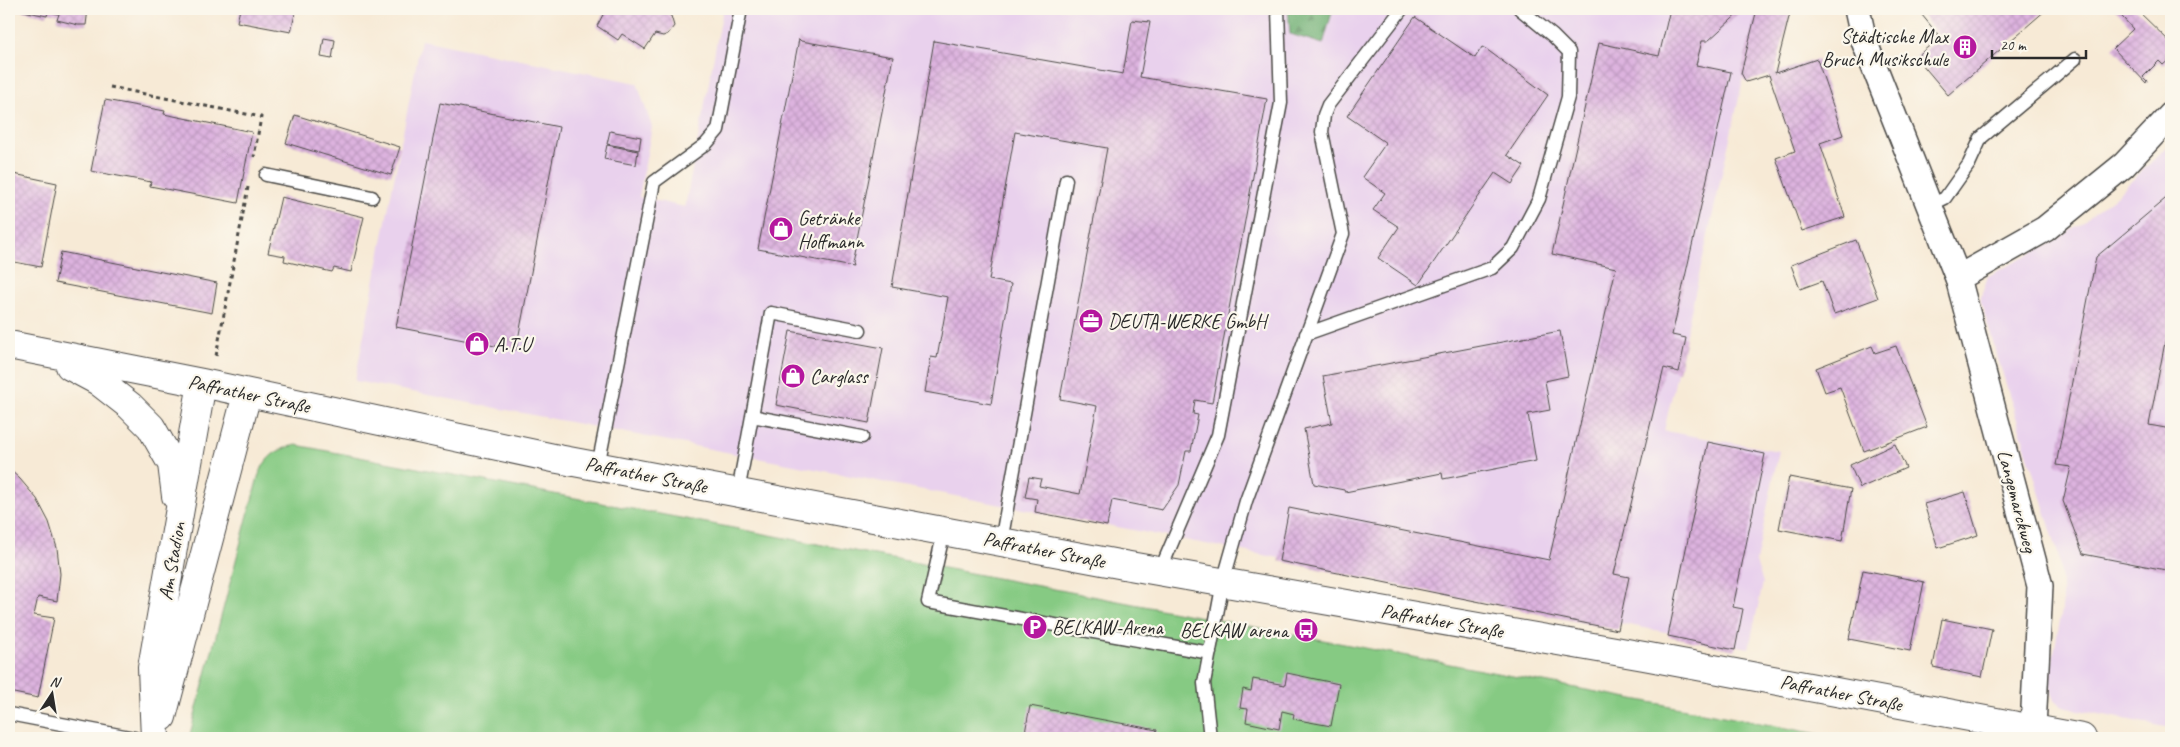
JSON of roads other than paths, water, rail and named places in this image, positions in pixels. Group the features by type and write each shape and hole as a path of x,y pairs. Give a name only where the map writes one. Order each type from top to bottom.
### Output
{"street":[{"name":"Langemarckweg","path":"1857,9 1864,41 1958,278 2040,586 2033,728"},
{"path":"1958,278 2045,228 2124,165 2171,115"},
{"name":"Paffrather Straße","path":"9,345 598,466 1001,542 1644,656 2082,738"},
{"path":"44,353 98,381 130,406 151,427 172,464 179,521"},
{"name":"Am Stadion","path":"156,738 152,668 206,385"},
{"name":"Am Stadion","path":"156,738 247,394"}],"lane":[{"path":"598,466 654,182 706,144 718,130 741,9"},
{"path":"1160,571 1218,435 1281,103 1278,9"},
{"path":"1210,738 1204,683 1222,582 1246,501 1343,234 1322,132 1324,115 1328,105 1402,9"},
{"path":"1306,334 1492,268 1513,248 1539,198 1568,97 1569,52 1520,9"},
{"path":"1929,206 1944,198 1970,164 1980,138 2075,59"},
{"path":"266,175 372,197"},
{"path":"1001,542 1066,180"},
{"path":"738,492 771,312 860,330"},
{"path":"752,416 862,437"},
{"path":"944,531 928,602 1210,653"},
{"path":"9,714 135,738"}],"place":[{"name":"Städtische Max Bruch Musikschule","path":"1965,47"},
{"name":"Getränke Hoffmann","path":"781,229"},
{"name":"DEUTA-WERKE GmbH","path":"1091,321"},
{"name":"A.T.U","path":"477,344"},
{"name":"Carglass","path":"793,376"},
{"name":"BELKAW-Arena","path":"1035,627"},
{"name":"BELKAW arena","path":"1306,630"}]}
